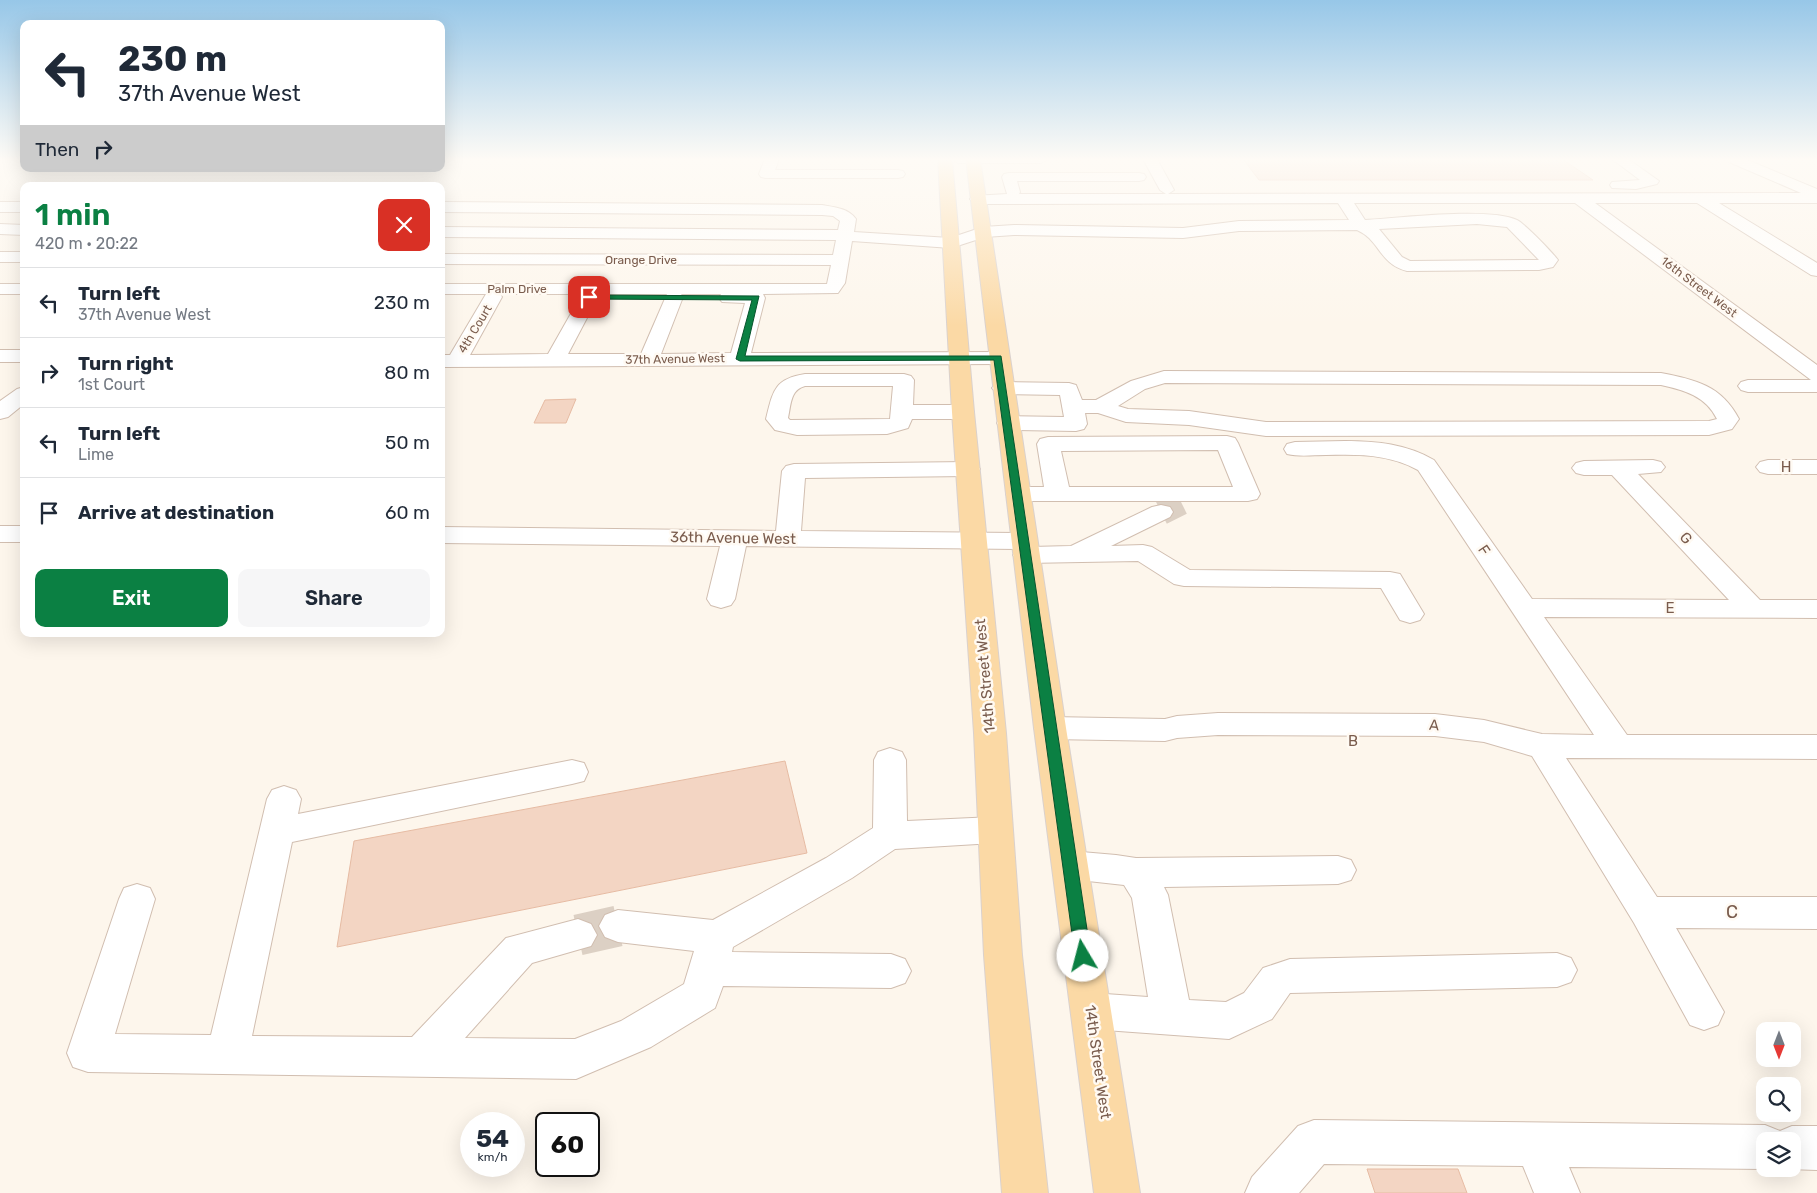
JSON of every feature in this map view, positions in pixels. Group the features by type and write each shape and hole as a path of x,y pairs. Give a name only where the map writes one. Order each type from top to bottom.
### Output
{"main road":[{"name":"14th Street West","path":"949,215 963,412 990,733 994,830 1003,955 1025,1193"},
{"name":"14th Street West","path":"980,216 998,358 1117,1193"}],"street":[{"path":"840,260 848,219 843,215"},
{"path":"445,232 760,233 951,243 980,216 990,215"},
{"path":"980,216 1014,230 1183,233 1239,226 1360,225 1456,219 1495,220 1513,224 1549,260 1547,263 1407,266 1396,261 1371,230 1360,225 1353,215"},
{"name":"16th Street West","path":"1601,215 1817,375"},
{"path":"1727,215 1817,270"},
{"path":"980,216 1137,218"},
{"path":"0,229 20,230"},
{"path":"0,257 20,257"},
{"name":"Orange Drive","path":"445,258 840,260"},
{"name":"Palm Drive","path":"445,289 832,289 836,283 840,260"},
{"path":"0,290 20,289"},
{"path":"0,297 20,297"},
{"path":"445,297 756,298 740,359"},
{"name":"4th Court","path":"448,361 493,297"},
{"path":"554,361 589,297"},
{"path":"648,360 674,298"},
{"path":"0,356 20,356"},
{"name":"37th Avenue West","path":"448,361 998,358"},
{"path":"1073,406 1100,407 1126,414 1189,418 1266,429 1709,428 1724,424 1728,418 1724,409 1704,391 1662,379 1164,378 1140,385 1100,407"},
{"path":"904,380 902,412 900,423 887,427 797,428 783,426 777,419 785,388 797,381 904,380"},
{"path":"1140,385 1173,398 1189,418"},
{"path":"1748,386 1817,386"},
{"path":"1003,388 1069,389 1076,424 1008,422"},
{"path":"0,412 20,396"},
{"path":"902,412 963,412"},
{"path":"0,420 20,420"},
{"path":"1018,494 1058,494 1179,503 1248,494 1226,443 1048,444 1058,494"},
{"name":"F","path":"1295,449 1390,450 1416,458 1426,465 1618,746"},
{"name":"H","path":"1768,467 1812,471"},
{"path":"1584,468 1653,468"},
{"name":"G","path":"1618,468 1753,609"},
{"path":"788,539 794,471 968,469"},
{"path":"1074,554 1179,503"},
{"path":"0,534 20,534"},
{"name":"36th Avenue West","path":"445,535 974,540 1074,554 1142,553 1184,578 1390,580 1410,614"},
{"path":"722,600 735,538"},
{"name":"E","path":"1523,608 1817,609"},
{"name":"B","path":"1050,728 1165,730 1176,738 1208,741 1495,739 1542,746"},
{"path":"1542,746 1817,748"},
{"path":"1542,746 1647,912 1704,1012"},
{"path":"890,760 890,836"},
{"path":"227,1056 280,815 572,772"},
{"path":"137,900 88,1053 576,1059 636,1034 700,995 713,953 890,836 994,830"},
{"path":"1070,865 1116,869 1136,874 1338,870"},
{"path":"1136,874 1150,895 1172,1018"},
{"name":"C","path":"1647,912 1817,913"},
{"path":"618,926 713,953 891,971"},
{"path":"421,1057 520,950 578,935"},
{"path":"1091,1011 1229,1021 1258,1006 1277,980 1290,976 1556,970"},
{"path":"1268,1193 1314,1142 1756,1147"},
{"path":"1536,1144 1557,1193"},
{"path":"1801,1148 1817,1148"}],"building":[{"path":"576,399 566,423 534,423 545,400"},
{"path":"785,761 807,853 337,947 354,841"},
{"path":"1367,1169 1458,1169 1467,1193 1375,1193"}],"tunnel":[{"path":"1161,512 1181,502"},
{"path":"578,935 618,926"}],"route":[{"path":"589,297 756,298 740,359 998,358 1083,956"}]}
